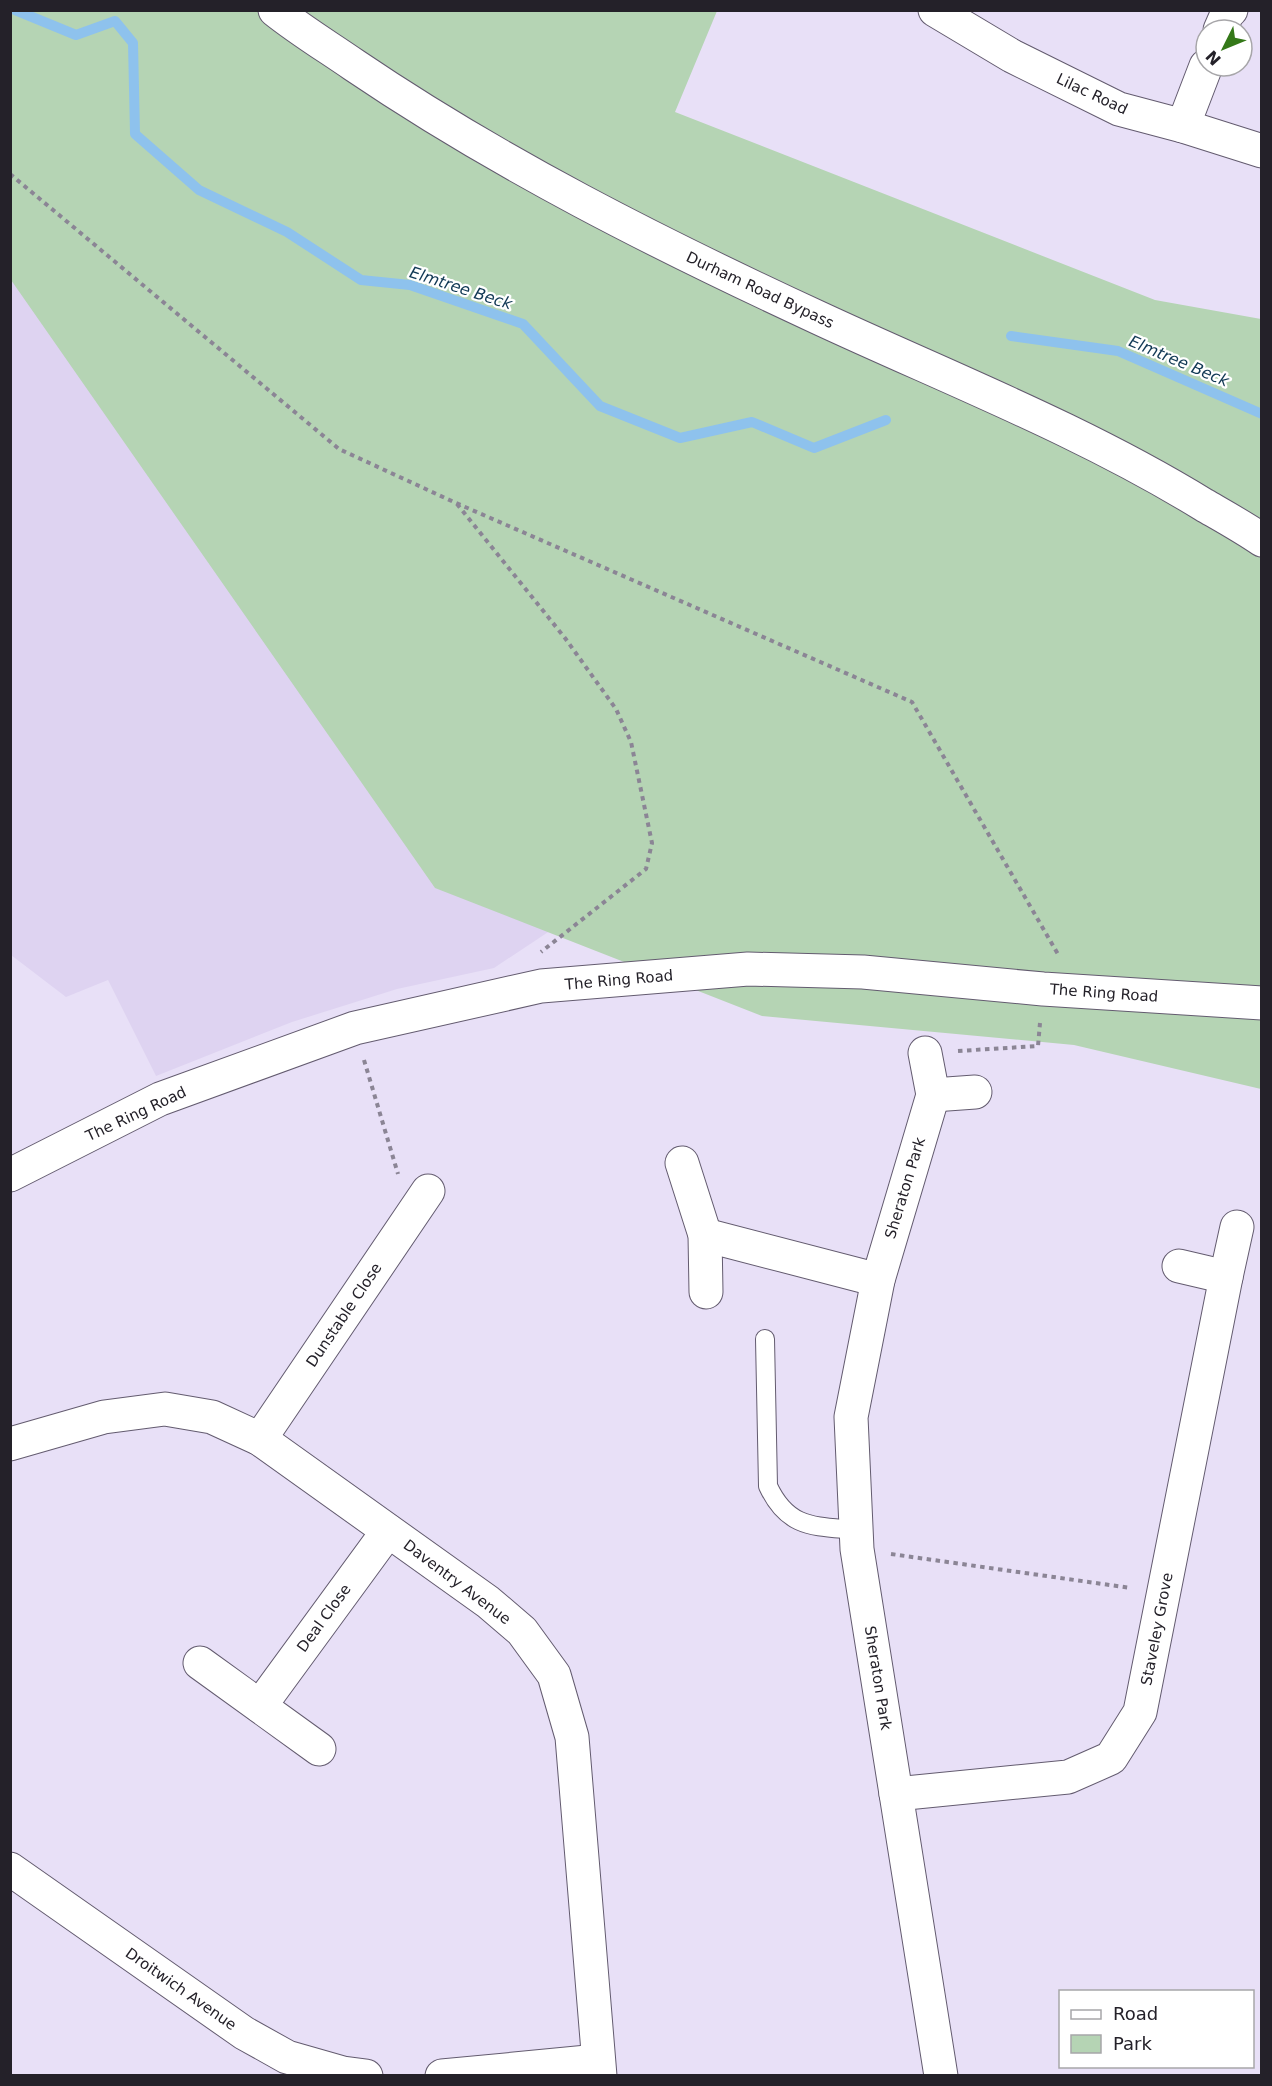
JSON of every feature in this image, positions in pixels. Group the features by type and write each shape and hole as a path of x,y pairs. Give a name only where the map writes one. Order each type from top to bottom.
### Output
{"street":[{"name":"Durham Road Bypass","path":"275,10 398,94 491,152 655,239 820,319 1055,424 1153,474 1262,540"},
{"name":"Lilac Road","path":"934,10 1012,56 1119,109 1262,151"},
{"path":"1183,126 1201,78"},
{"name":"The Ring Road","path":"10,1175 160,1099 355,1028 541,986 748,969 863,972 1043,989 1262,1003"},
{"name":"Sheraton Park","path":"925,1053 933,1095 878,1281 851,1417 857,1540 941,2076"},
{"path":"933,1095 975,1092"},
{"path":"682,1163 705,1235 706,1292"},
{"name":"Dunstable Close","path":"260,1439 419,1204"},
{"name":"Staveley Grove","path":"896,1794 1068,1777 1111,1758 1140,1712 1237,1227"},
{"path":"705,1235 878,1281"},
{"path":"1179,1266 1226,1277"},
{"name":"Daventry Avenue","path":"10,1444 105,1417 165,1409 212,1417 260,1439 488,1602 522,1631 554,1675 572,1737 599,2068"},
{"name":"Deal Close","path":"260,1706 388,1531"},
{"path":"200,1662 319,1749"},
{"name":"Droitwich Avenue","path":"10,1869 244,2033 287,2057 343,2073 366,2076"},
{"path":"442,2076 599,2068"}],"lane":[{"path":"765,1339 766,1467 771,1494 775,1501 799,1522 857,1540"}],"path":[{"path":"10,174 339,449 456,503 912,702 1064,965 1044,965 1038,1046 925,1053"},
{"path":"456,503 565,639 616,709 631,742 652,843 646,869 536,956 541,986"},
{"path":"355,1028 419,1204"},
{"path":"857,1540 1164,1593"}],"shaded area":[{"path":"10,155 628,879 494,968 397,989 292,1022 156,1076 108,980 66,997 11,955"}],"green space":[{"path":"10,11 717,11 675,112 1155,300 1261,319 1261,1089 1074,1045 762,1016 435,888 11,280"}],"waterway":[{"name":"Elmtree Beck","path":"15,10 76,35 115,21 133,43 135,134 199,190 287,232 361,280 410,285 523,324 600,406 680,438 752,422 814,448 886,420"},
{"name":"Elmtree Beck","path":"1011,336 1118,351 1262,414"}]}
